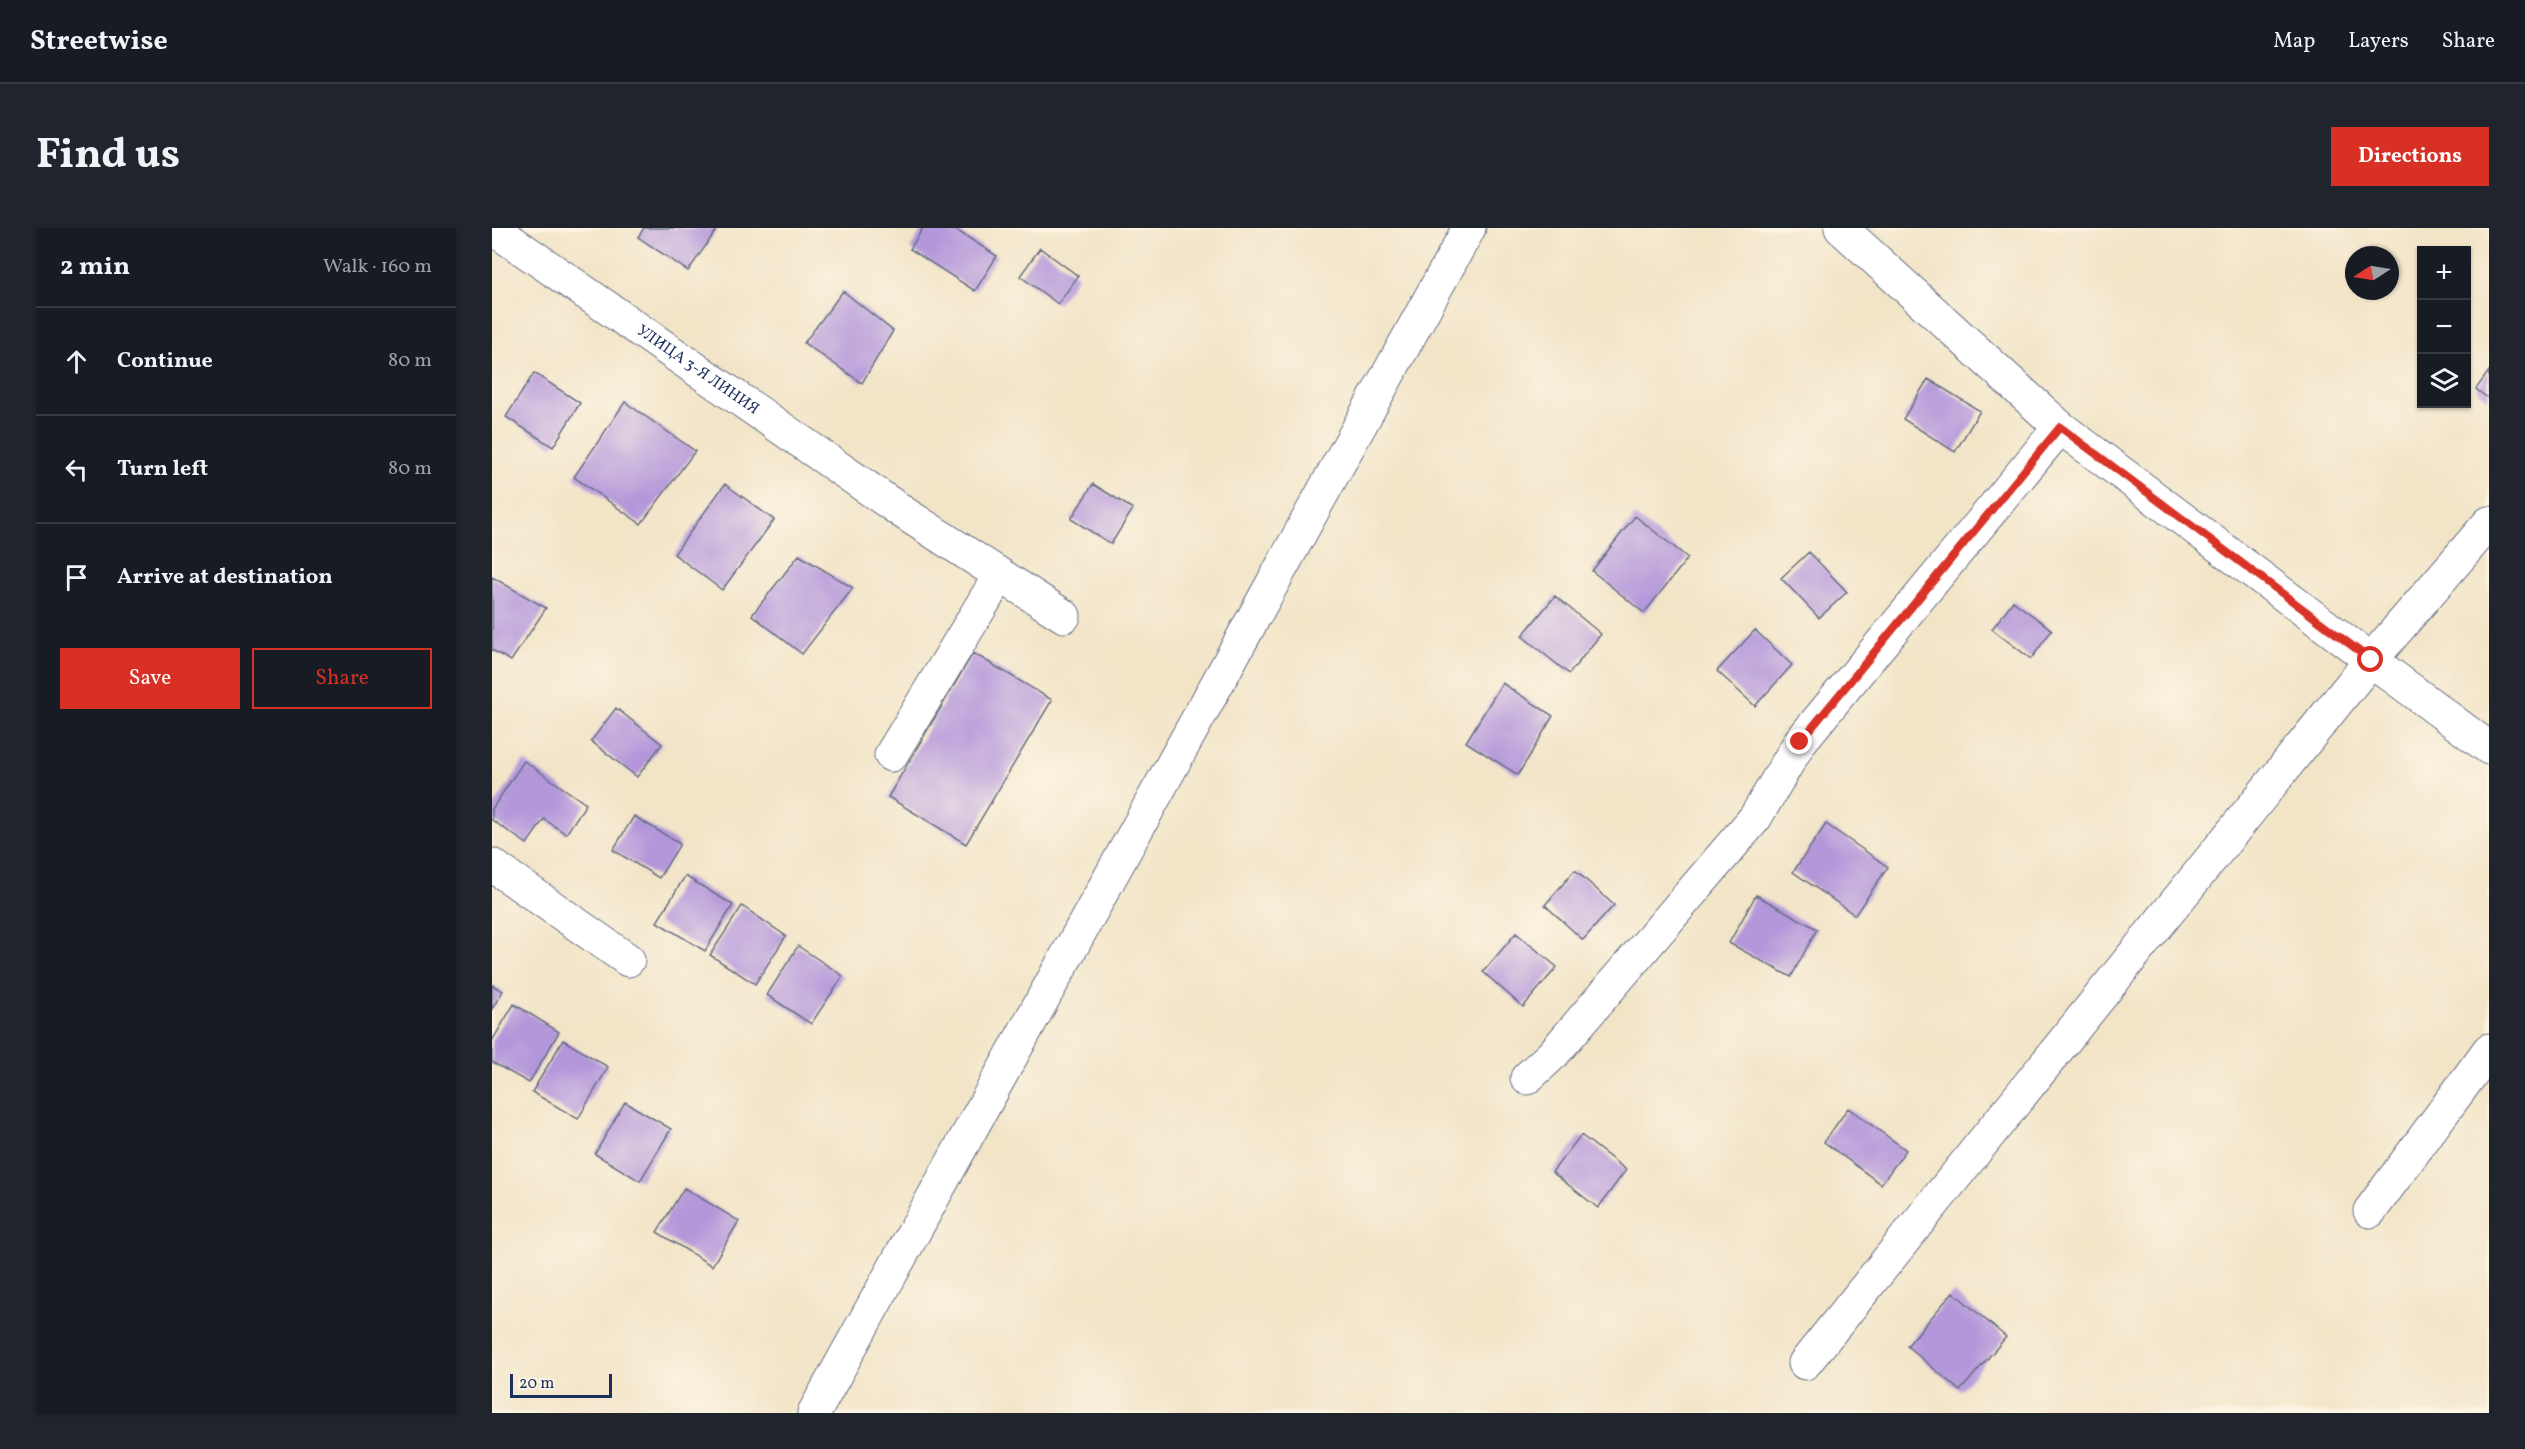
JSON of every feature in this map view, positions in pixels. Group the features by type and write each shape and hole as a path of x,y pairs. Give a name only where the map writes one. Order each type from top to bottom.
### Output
{"street":[{"name":"УЛИЦА 3-Я ЛИНИЯ","path":"492,228 904,513 1064,616"},
{"path":"814,1413 1469,228"},
{"path":"1841,228 2060,427 2489,748"},
{"path":"1527,1078 1553,1054 1755,818 1800,742 2060,427"},
{"path":"1805,1363 2371,660 2489,523"},
{"path":"891,755 1000,575"},
{"path":"492,865 628,960"},
{"path":"2370,1211 2489,1050"}],"building":[{"path":"644,228 718,228 688,271 638,237"},
{"path":"923,228 953,228 997,256 975,291 910,249"},
{"path":"1040,248 1078,276 1058,304 1020,276"},
{"path":"843,291 893,331 862,383 804,343"},
{"path":"2489,371 2489,399 2476,389"},
{"path":"534,373 580,403 553,447 506,417"},
{"path":"1928,379 1980,411 1955,452 1903,419"},
{"path":"625,402 695,451 641,524 574,477"},
{"path":"725,484 774,520 722,590 674,554"},
{"path":"1093,484 1133,509 1111,544 1071,519"},
{"path":"1635,516 1688,558 1644,613 1592,571"},
{"path":"1809,552 1847,592 1819,618 1781,578"},
{"path":"799,555 853,588 802,654 752,615"},
{"path":"492,577 546,608 511,661 492,650"},
{"path":"1555,596 1601,634 1569,674 1522,636"},
{"path":"2013,601 2052,630 2031,659 1992,629"},
{"path":"1755,630 1792,665 1755,706 1717,671"},
{"path":"973,653 1052,700 966,844 888,797"},
{"path":"1502,683 1553,716 1518,775 1466,742"},
{"path":"616,708 662,744 637,777 591,741"},
{"path":"524,761 586,804 566,834 544,819 527,844 492,820 492,809"},
{"path":"634,816 680,844 659,878 613,850"},
{"path":"1826,824 1888,867 1855,915 1793,872"},
{"path":"1575,870 1614,905 1583,940 1545,905"},
{"path":"685,876 733,905 705,951 657,922"},
{"path":"1756,895 1817,929 1791,977 1729,943"},
{"path":"742,906 786,936 755,984 710,955"},
{"path":"1516,933 1557,967 1523,1007 1483,972"},
{"path":"798,946 843,976 811,1024 767,995"},
{"path":"492,985 503,991 492,1009"},
{"path":"514,1004 559,1032 529,1083 492,1062 492,1041"},
{"path":"563,1040 608,1067 578,1119 532,1092"},
{"path":"625,1102 671,1129 640,1181 595,1154"},
{"path":"1848,1108 1906,1150 1881,1184 1824,1142"},
{"path":"1581,1135 1626,1170 1598,1208 1552,1172"},
{"path":"684,1188 739,1221 712,1266 657,1232"},
{"path":"1953,1292 2006,1337 1960,1391 1907,1346"}],"route":[{"path":"1800,742 2060,427 2371,660"}]}
